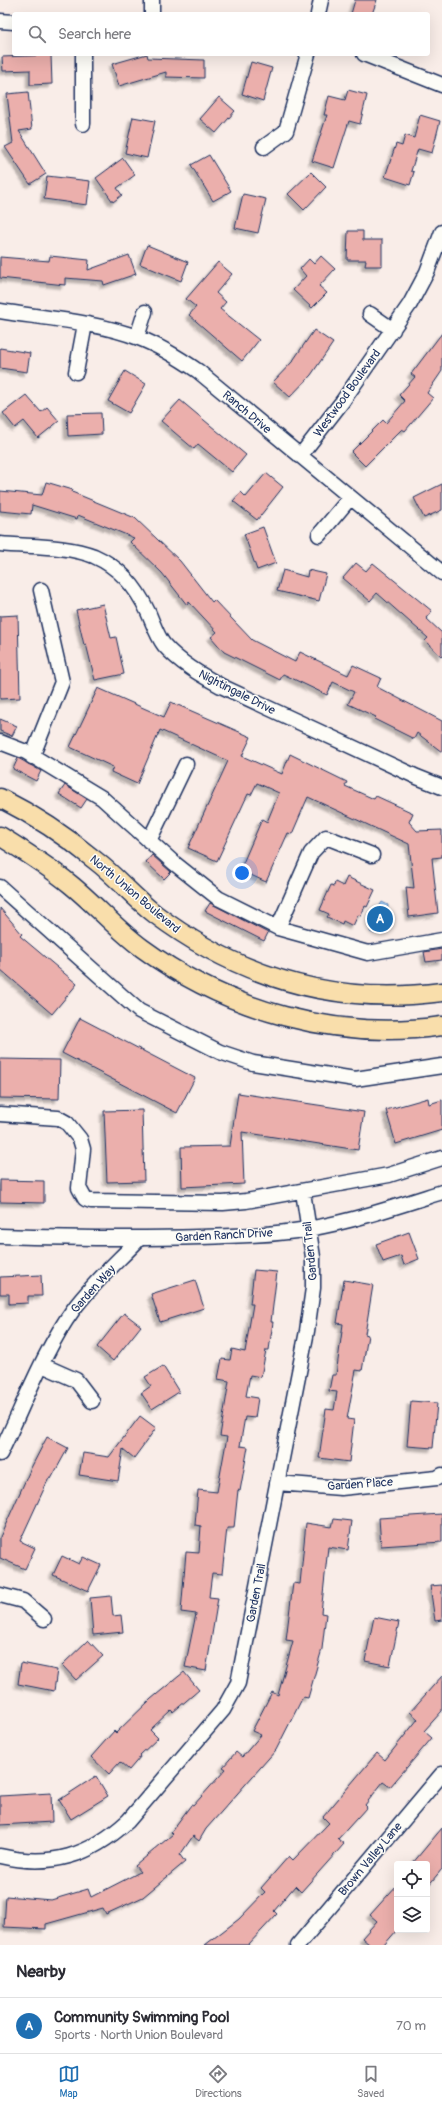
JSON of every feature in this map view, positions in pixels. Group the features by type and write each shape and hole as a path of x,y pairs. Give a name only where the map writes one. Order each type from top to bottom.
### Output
{"main road":[{"name":"North Union Boulevard","path":"0,798 59,833 97,861 154,913 182,934 221,957 267,976 304,987 346,994 383,997 442,992"},
{"path":"0,836 71,884 142,948 173,969 216,992 290,1018 332,1027 398,1031 442,1026"}],"street":[{"path":"152,0 152,12"},
{"path":"318,12 321,0"},
{"path":"0,21 12,22"},
{"path":"83,56 83,124"},
{"path":"264,147 286,131 307,56"},
{"path":"369,56 442,85"},
{"name":"Westwood Boulevard","path":"300,456 342,402 393,330 418,290 442,232"},
{"name":"Ranch Drive","path":"0,311 85,324 137,337 158,346 198,371 442,573"},
{"path":"137,337 145,312"},
{"path":"370,314 393,330"},
{"path":"76,372 85,324"},
{"path":"319,535 350,498"},
{"name":"Nightingale Drive","path":"0,544 69,550 93,556 111,565 128,581 138,595 163,644 177,658 198,673 228,689 417,777 442,787"},
{"path":"32,756 62,682 41,590"},
{"path":"0,742 32,756 102,798 149,841 218,898 278,928 368,953 442,940"},
{"path":"149,841 186,764"},
{"path":"278,928 311,853 326,837 372,855"},
{"path":"0,887 139,1010 220,1052 253,1063 355,1079 442,1066"},
{"path":"0,1114 58,1118 67,1123 80,1139 83,1149 79,1188 85,1199 91,1201 223,1203 302,1192 389,1175 442,1158"},
{"name":"Garden Trail","path":"0,1856 35,1861 59,1859 78,1854 101,1843 128,1821 223,1710 238,1683 307,1331 313,1288 313,1257 302,1192"},
{"name":"Garden Ranch Drive","path":"0,1236 139,1239 257,1235 308,1229 374,1214 442,1192"},
{"name":"Garden Way","path":"0,1454 42,1365 76,1307 139,1239"},
{"path":"42,1365 76,1380 92,1401"},
{"name":"Garden Place","path":"277,1483 341,1488 437,1478 442,1475"},
{"path":"0,1595 23,1601 44,1619"},
{"name":"Brown Valley Lane","path":"298,1945 442,1774"}],"water":[{"path":"382,902 388,905 387,923 375,934 370,932 374,915"}],"building":[{"path":"355,0 377,0 373,12 352,12"},
{"path":"51,56 52,84 30,85 30,70 3,71 2,57"},
{"path":"140,56 148,56 148,58 204,60 204,78 166,77 166,72 119,86 112,64"},
{"path":"251,62 272,68 263,101 242,94"},
{"path":"348,90 367,95 360,124 349,121 334,168 312,161 327,115 324,115 329,96 345,100"},
{"path":"28,92 32,129 19,131 46,174 30,184 5,147 13,143 7,94"},
{"path":"219,97 235,111 216,133 200,119"},
{"path":"420,115 440,121 432,153 418,149 411,171 414,172 410,185 385,177 396,144 402,146 405,135 414,138"},
{"path":"133,117 155,121 147,158 125,153"},
{"path":"209,155 231,191 213,201 191,165"},
{"path":"123,158 135,175 117,188 122,195 113,202 96,178"},
{"path":"311,172 326,187 304,210 288,194"},
{"path":"47,176 90,181 87,205 44,199"},
{"path":"243,194 266,199 258,233 235,228"},
{"path":"348,231 363,231 363,240 382,240 382,266 365,266 366,260 347,260"},
{"path":"147,245 188,262 181,281 140,264"},
{"path":"129,255 136,274 104,285 103,281 65,278 65,285 0,278 0,257 49,261 50,256 89,260 88,270"},
{"path":"321,256 335,269 319,286 327,293 312,308 293,290 306,276 300,269 309,259 314,264"},
{"path":"218,262 232,274 216,293 226,302 220,309 259,340 242,361 189,315 196,307 186,299"},
{"path":"314,330 333,343 311,375 290,397 273,382 292,362"},
{"path":"442,333 442,371 427,393 433,398 405,431 402,429 365,466 351,452 383,420 386,423 405,401 399,395 415,377 411,374"},
{"path":"0,348 30,353 27,372 0,368"},
{"path":"125,371 146,384 129,413 108,401"},
{"path":"26,395 41,412 47,407 59,421 38,438 24,421 15,428 3,413"},
{"path":"180,400 246,455 232,472 198,444 194,449 161,421"},
{"path":"101,413 102,434 68,436 67,414"},
{"path":"266,473 283,487 257,520 233,501 241,492 246,497"},
{"path":"46,482 73,490 72,492 135,518 180,561 212,602 214,600 252,640 295,662 300,652 348,675 353,665 381,678 377,687 442,721 442,752 417,733 414,739 374,719 376,717 348,704 354,692 333,682 327,695 283,674 280,680 224,652 211,637 217,632 189,602 187,605 162,573 130,542 134,538 78,515 77,519 32,505 31,514 0,511 0,491 42,495"},
{"path":"442,484 442,510 424,518 414,498"},
{"path":"263,527 276,563 257,570 244,534"},
{"path":"356,563 366,571 373,563 432,611 426,618 442,633 442,657 425,641 428,638 377,593 370,601 343,578"},
{"path":"283,570 307,577 308,570 326,574 319,601 277,591"},
{"path":"103,604 111,638 116,637 124,674 95,680 86,644 84,645 76,610"},
{"path":"18,615 20,698 0,699 0,616"},
{"path":"98,688 164,717 171,702 251,737 242,756 282,774 290,754 347,782 345,786 374,799 376,796 413,813 409,822 417,831 442,830 442,857 432,858 438,913 409,917 406,887 414,888 409,844 308,797 292,834 288,833 266,882 240,870 262,819 267,822 279,793 257,783 251,795 248,794 217,861 188,848 228,761 160,730 137,784 111,772 113,767 70,747"},
{"path":"0,719 17,726 12,736 0,731"},
{"path":"18,758 41,771 36,781 13,769"},
{"path":"65,785 87,799 81,808 59,794"},
{"path":"152,855 171,872 164,879 146,862"},
{"path":"347,877 375,890 367,907 365,906 361,916 358,915 353,926 343,921 342,924 327,917 329,914 320,910 331,885 334,886 335,882 343,886"},
{"path":"210,903 268,933 264,941 205,911"},
{"path":"0,908 22,934 20,936 77,984 52,1014 0,969"},
{"path":"442,949 442,960 426,962 424,952"},
{"path":"80,1018 195,1078 177,1113 62,1053"},
{"path":"0,1059 60,1060 59,1099 0,1098"},
{"path":"238,1093 364,1112 358,1150 242,1132 244,1184 182,1187 181,1147 230,1146"},
{"path":"428,1098 429,1104 442,1100 442,1130 396,1144 386,1110"},
{"path":"142,1110 144,1181 107,1182 104,1111"},
{"path":"0,1180 44,1181 44,1203 0,1202"},
{"path":"409,1232 419,1259 404,1265 401,1256 383,1262 376,1244"},
{"path":"254,1270 277,1272 271,1322 273,1322 269,1350 266,1350 261,1377 250,1375 246,1396 258,1398 255,1418 245,1417 240,1446 248,1447 240,1491 238,1490 234,1528 227,1528 222,1574 212,1573 209,1597 218,1598 206,1671 185,1667 196,1614 181,1612 186,1552 199,1553 201,1526 195,1525 198,1490 217,1492 227,1437 220,1436 229,1381 218,1379 222,1359 230,1360 232,1349 245,1352 253,1304 250,1304"},
{"path":"41,1275 42,1296 28,1296 28,1303 9,1304 9,1294 0,1294 0,1277"},
{"path":"195,1280 204,1308 160,1322 151,1294"},
{"path":"344,1280 373,1285 365,1334 368,1335 362,1371 356,1370 347,1419 354,1420 349,1462 319,1458 326,1409 334,1410 337,1392 329,1391 332,1375 336,1375 343,1324 337,1323"},
{"path":"124,1313 141,1326 113,1361 97,1347"},
{"path":"163,1366 179,1392 152,1409 141,1393 151,1386 145,1377"},
{"path":"411,1401 437,1403 433,1448 407,1446"},
{"path":"140,1416 156,1428 134,1458 123,1449 118,1481 79,1475 83,1453 109,1457"},
{"path":"47,1437 68,1448 51,1479 49,1478 20,1541 35,1548 25,1569 0,1558 0,1537 31,1468"},
{"path":"442,1514 442,1542 381,1546 379,1518"},
{"path":"334,1519 352,1521 348,1550 328,1547 321,1613 326,1614 322,1649 308,1698 303,1697 276,1750 206,1829 199,1841 193,1836 180,1855 185,1862 143,1897 106,1914 103,1908 46,1924 46,1929 4,1927 6,1896 51,1900 88,1889 91,1897 140,1872 135,1866 173,1834 171,1832 191,1805 193,1806 226,1769 223,1767 236,1752 242,1757 261,1735 252,1731 272,1692 278,1695 293,1641 286,1640 293,1583 300,1584 306,1523 332,1527"},
{"path":"62,1556 79,1564 83,1557 101,1565 88,1591 53,1575"},
{"path":"442,1585 442,1620 435,1621 430,1586"},
{"path":"111,1596 113,1616 121,1615 123,1632 93,1635 90,1598"},
{"path":"374,1617 399,1622 390,1666 365,1661"},
{"path":"88,1640 103,1656 76,1680 62,1665"},
{"path":"21,1663 57,1670 54,1691 18,1684"},
{"path":"184,1672 199,1690 173,1712 171,1710 150,1730 158,1738 140,1755 141,1756 129,1770 120,1762 109,1774 91,1757 114,1731 116,1733 151,1699"},
{"path":"442,1676 442,1711 424,1731 432,1738 390,1787 383,1782 365,1805 367,1807 338,1839 344,1844 301,1892 295,1886 274,1911 277,1914 248,1945 205,1945 239,1919 265,1892 261,1888 289,1856 293,1860 329,1823 323,1817 377,1753 385,1760 418,1719 410,1712"},
{"path":"96,1776 108,1796 71,1819 59,1800"},
{"path":"51,1793 52,1822 0,1825 0,1796"},
{"path":"442,1828 442,1869 430,1883 430,1861 414,1861"},
{"path":"394,1888 394,1933 384,1945 370,1945 362,1938 377,1921 370,1915"}],"place":[{"name":"Community Swimming Pool","path":"380,919"}]}
